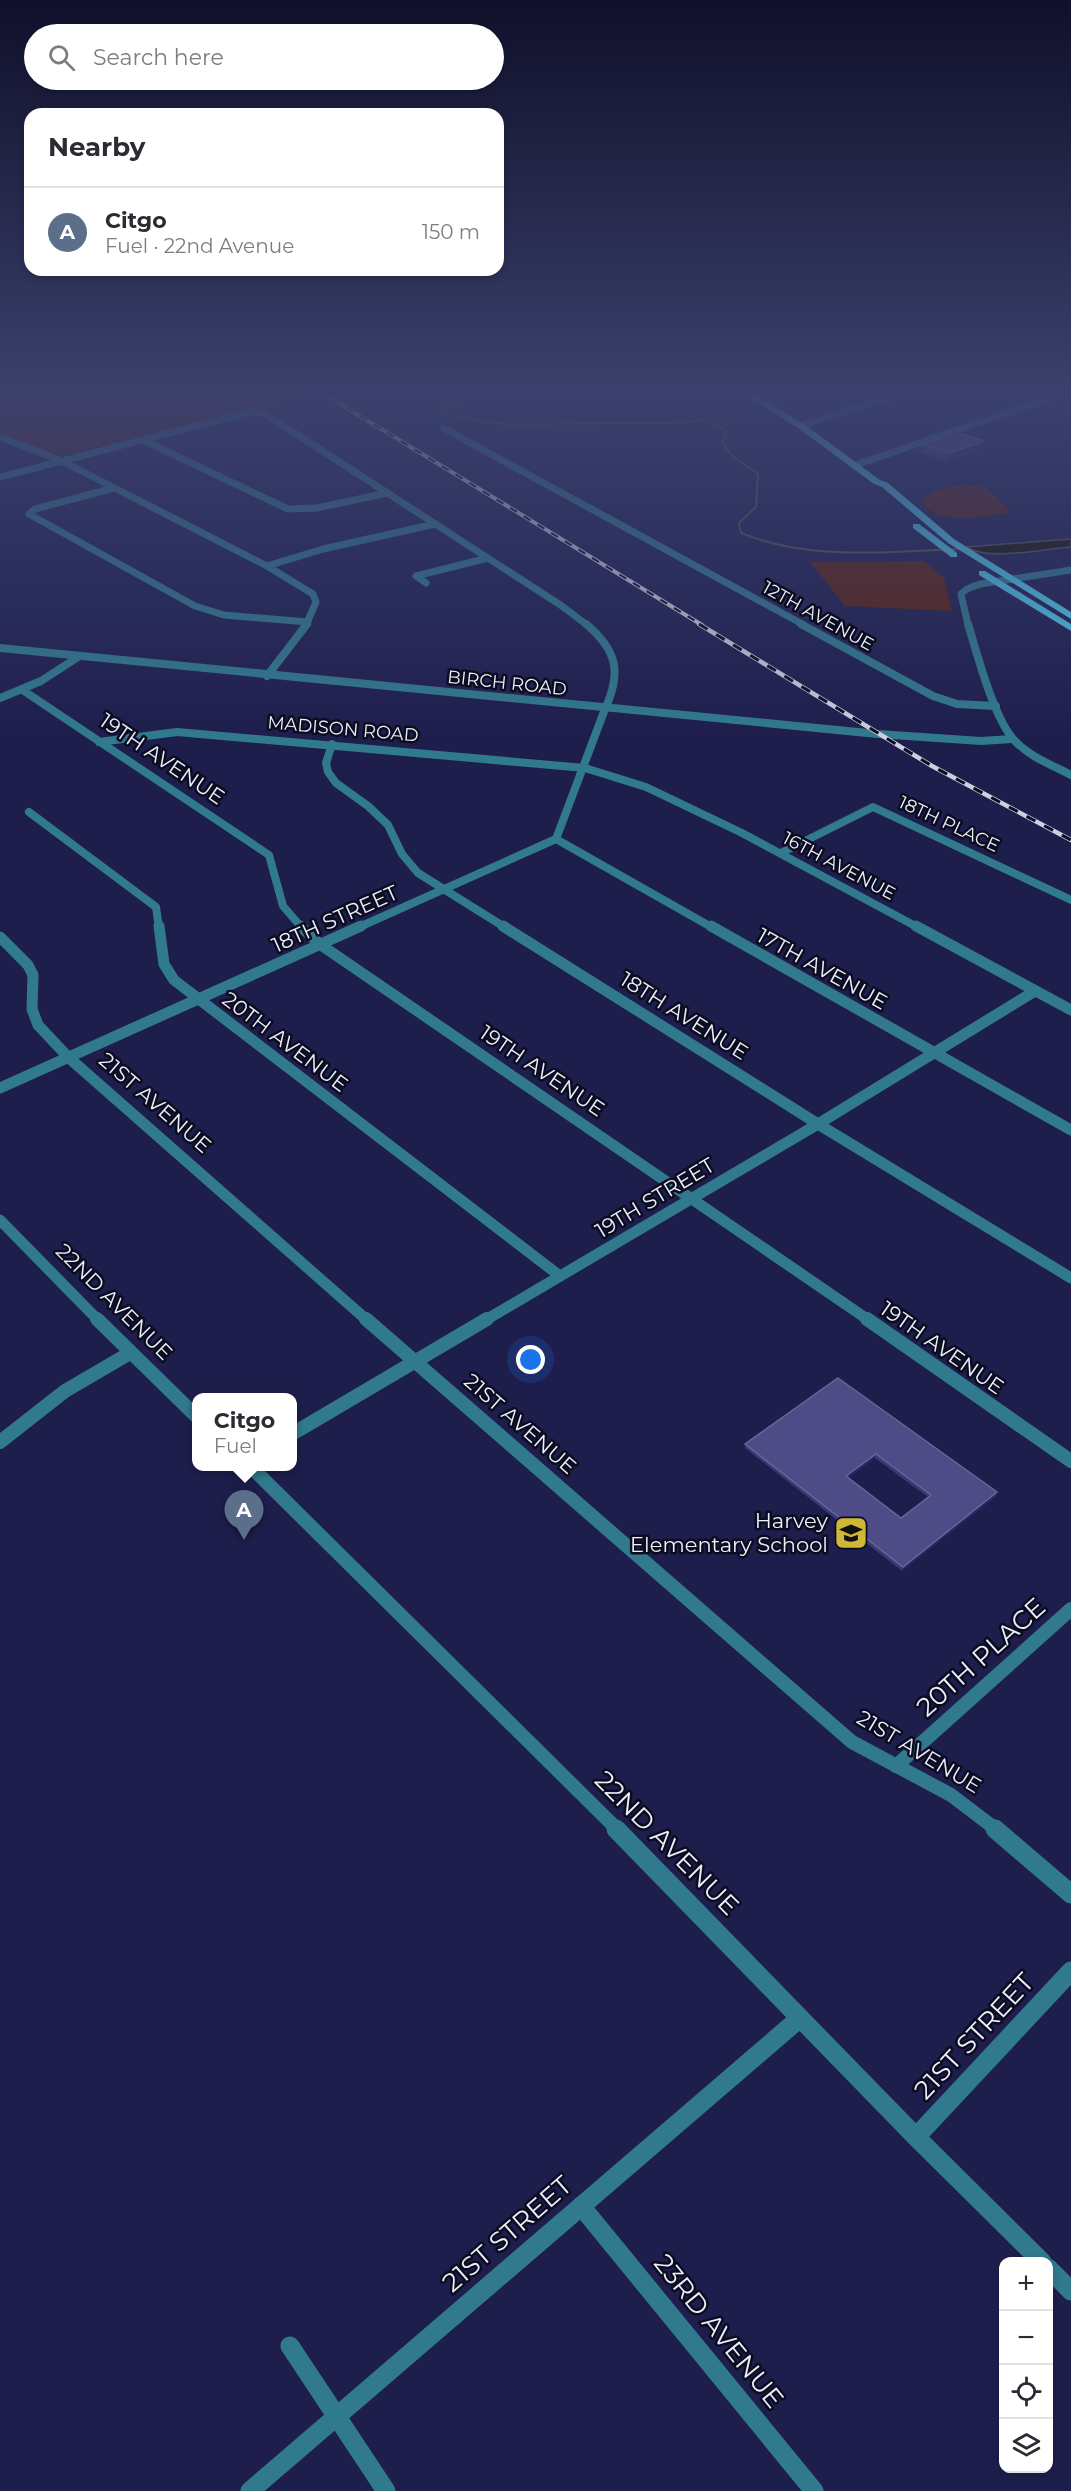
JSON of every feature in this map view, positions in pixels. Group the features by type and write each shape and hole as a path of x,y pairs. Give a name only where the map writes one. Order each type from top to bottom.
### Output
{"main road":[{"path":"911,507 951,541 973,556 1071,616"},
{"path":"911,521 934,542 958,558"},
{"path":"977,570 1071,628"}],"street":[{"path":"42,507 28,514 195,606 224,615 308,622"},
{"path":"152,507 267,566 313,594 316,602 308,622 267,676"},
{"path":"284,507 321,507"},
{"path":"409,507 582,620 600,638 616,673 613,690 585,768 556,839"},
{"name":"12TH AVENUE","path":"588,507 933,696 957,704 996,706"},
{"path":"267,566 322,549 435,524"},
{"path":"426,583 416,576 488,558"},
{"path":"1071,570 971,587 961,594 973,643 999,717 1012,739 1028,753 1071,775"},
{"name":"BIRCH ROAD","path":"0,648 605,709 981,741 1012,739"},
{"path":"0,698 24,691 53,677 78,657"},
{"name":"19TH AVENUE","path":"24,691 268,855 283,906 293,920 321,945 693,1198 1071,1461"},
{"path":"981,741 994,735 999,717"},
{"name":"MADISON ROAD","path":"99,742 177,732 585,768"},
{"name":"18TH AVENUE","path":"332,744 326,763 328,772 336,783 368,806 388,825 402,854 418,873 818,1124 1071,1278"},
{"name":"16TH AVENUE","path":"585,768 646,786 781,853 1071,1010"},
{"name":"18TH PLACE","path":"781,853 873,807 1071,900"},
{"name":"20TH AVENUE","path":"29,812 156,907 164,964 174,980 560,1276"},
{"name":"18TH STREET","path":"0,1088 556,839"},
{"name":"17TH AVENUE","path":"556,839 1071,1130"},
{"name":"21ST AVENUE","path":"0,937 28,965 33,975 32,1009 38,1025 68,1057 852,1742 934,1784 978,1814 1071,1894"},
{"name":"19TH STREET","path":"297,1431 818,1124 1035,991"},
{"name":"22ND AVENUE","path":"0,1220 129,1353 192,1412"},
{"path":"0,1442 65,1391 129,1353"},
{"name":"22ND AVENUE","path":"254,1471 675,1887 916,2137 1037,2257"},
{"name":"20TH PLACE","path":"896,1766 1071,1609"},
{"name":"21ST STREET","path":"916,2137 1071,1971"},
{"name":"21ST STREET","path":"250,2491 800,2018"},
{"name":"23RD AVENUE","path":"581,2206 814,2491"},
{"path":"1053,2273 1071,2291"},
{"path":"290,2346 386,2491"}],"shaded area":[{"path":"926,507 1007,507 1010,510 1007,513 964,518 943,516"},
{"path":"1071,539 1071,547 1017,553 988,553 966,547"},
{"path":"924,561 944,578 952,611 845,606 810,562"}],"building":[{"name":"Harvey Elementary School","path":"838,1378 997,1492 903,1567 745,1444","holes":["876,1454 931,1495 901,1518 846,1476"]}],"waterway":[{"path":"756,507 739,523 741,533 795,548 851,553 964,549"}],"railway":[{"path":"509,507 702,625"},
{"path":"699,624 932,766 1071,840"}],"place":[{"name":"Harvey Elementary School","path":"851,1533"},
{"name":"Citgo","path":"244,1540"}]}
